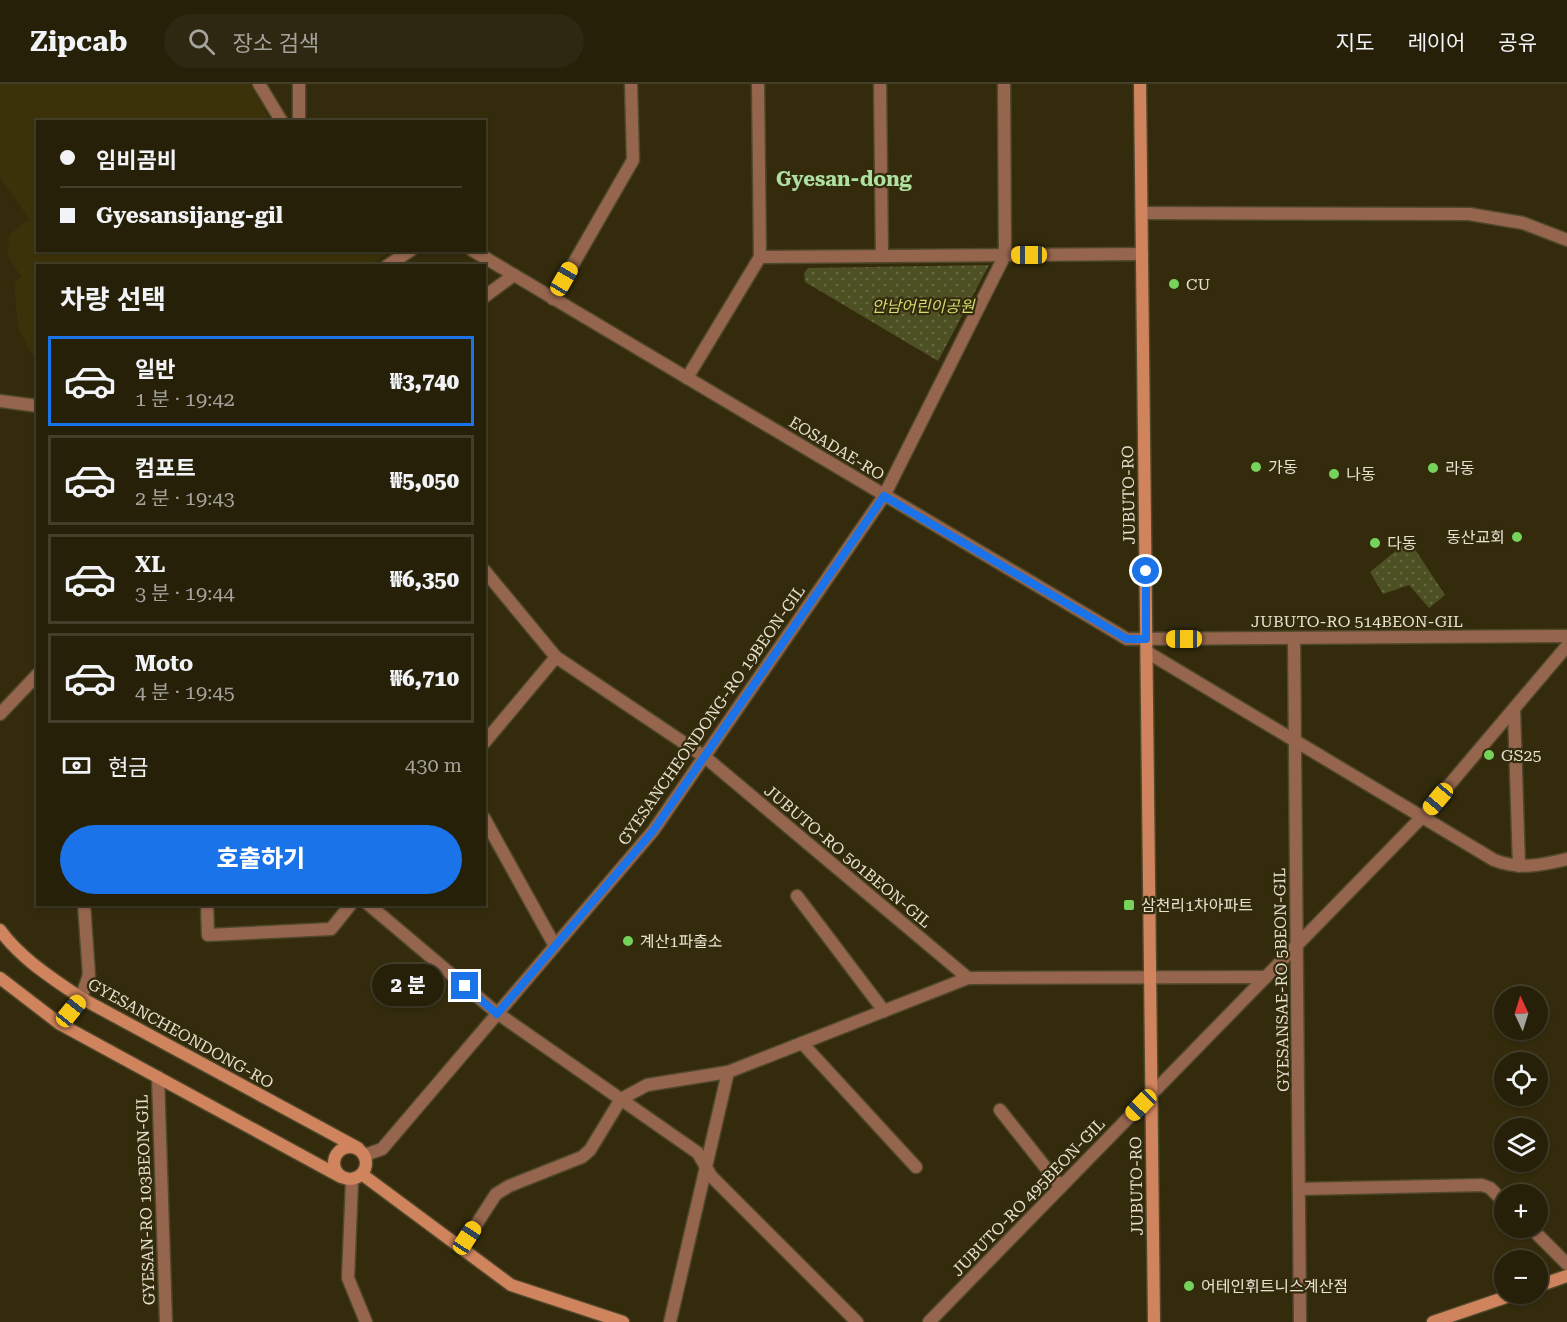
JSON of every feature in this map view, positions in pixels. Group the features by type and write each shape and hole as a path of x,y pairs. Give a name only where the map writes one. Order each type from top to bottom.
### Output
{"street":[{"path":"259,84 281,120"},
{"path":"299,84 299,120"},
{"path":"553,299 633,160 632,84"},
{"path":"687,378 760,257 758,84"},
{"path":"880,84 882,256"},
{"path":"1004,84 1005,255"},
{"name":"JUBUTO-RO","path":"1140,84 1154,1322"},
{"path":"1142,213 1469,214 1523,223 1567,240"},
{"path":"390,264 408,252"},
{"name":"EOSADAE-RO","path":"475,252 1127,639 1146,646"},
{"path":"760,257 1142,254"},
{"name":"GYESANCHEONDONG-RO 19BEON-GIL","path":"361,1152 382,1149 653,831 884,496 1005,255"},
{"path":"486,296 514,275"},
{"path":"0,401 36,406"},
{"name":"JUBUTO-RO 501BEON-GIL","path":"486,572 556,657 705,757 968,978"},
{"name":"JUBUTO-RO 514BEON-GIL","path":"1146,646 1294,638 1567,636"},
{"name":"GYESANSAE-RO 5BEON-GIL","path":"1294,638 1300,1322"},
{"path":"1146,646 1295,741 1494,860 1519,866 1539,866 1567,859"},
{"name":"JUBUTO-RO 495BEON-GIL","path":"929,1322 1422,817 1567,646"},
{"path":"489,729 556,657"},
{"path":"0,714 36,676"},
{"path":"1514,709 1519,866"},
{"path":"486,822 555,946"},
{"path":"797,896 884,1011"},
{"path":"60,1024 81,998 89,975 84,906"},
{"path":"207,906 208,935 331,929 349,906"},
{"path":"370,906 497,1014 698,1153 711,1176 857,1322"},
{"name":"GYESANCHEONDONG-RO","path":"0,930 10,945 44,973 81,998 361,1152"},
{"path":"461,1248 496,1194 508,1185 582,1157 590,1150 621,1099 647,1085 728,1072 968,978 1266,977"},
{"path":"0,978 60,1024 352,1177"},
{"path":"802,1043 916,1167"},
{"path":"670,1322 728,1072"},
{"name":"GYESAN-RO 103BEON-GIL","path":"158,1077 166,1322"},
{"path":"1000,1110 1061,1187"},
{"path":"366,1322 348,1278 352,1177 367,1165 361,1152 350,1146 342,1149 335,1157 334,1167 352,1177 461,1248 511,1285 620,1322"},
{"path":"1299,1189 1482,1185 1494,1192"},
{"path":"1541,1238 1567,1264"},
{"path":"1548,1283 1567,1276"},
{"path":"1433,1322 1494,1301"}],"shaded area":[{"path":"0,84 250,84 270,120 36,120 36,252 390,252 369,264 36,264 36,362 18,327 14,282 21,277 8,256 9,235 29,219 0,177"}],"green space":[{"name":"안남어린이공원","path":"989,265 938,361 805,282 804,273 808,268"},
{"path":"1409,540 1445,595 1429,608 1409,585 1383,594 1370,572"}],"place":[{"name":"CU","path":"1174,284"},
{"name":"가동","path":"1256,467"},
{"name":"라동","path":"1433,468"},
{"name":"나동","path":"1334,474"},
{"name":"동산교회","path":"1517,537"},
{"name":"다동","path":"1375,543"},
{"name":"GS25","path":"1489,755"},
{"name":"삼천리1차아파트","path":"1129,905"},
{"name":"계산1파출소","path":"628,941"},
{"name":"어테인휘트니스계산점","path":"1189,1286"}],"district":[{"name":"Gyesan-dong","path":"844,179"}],"route":[{"path":"465,986 497,1014 653,831 884,496 1127,639 1146,639 1146,571"}]}
